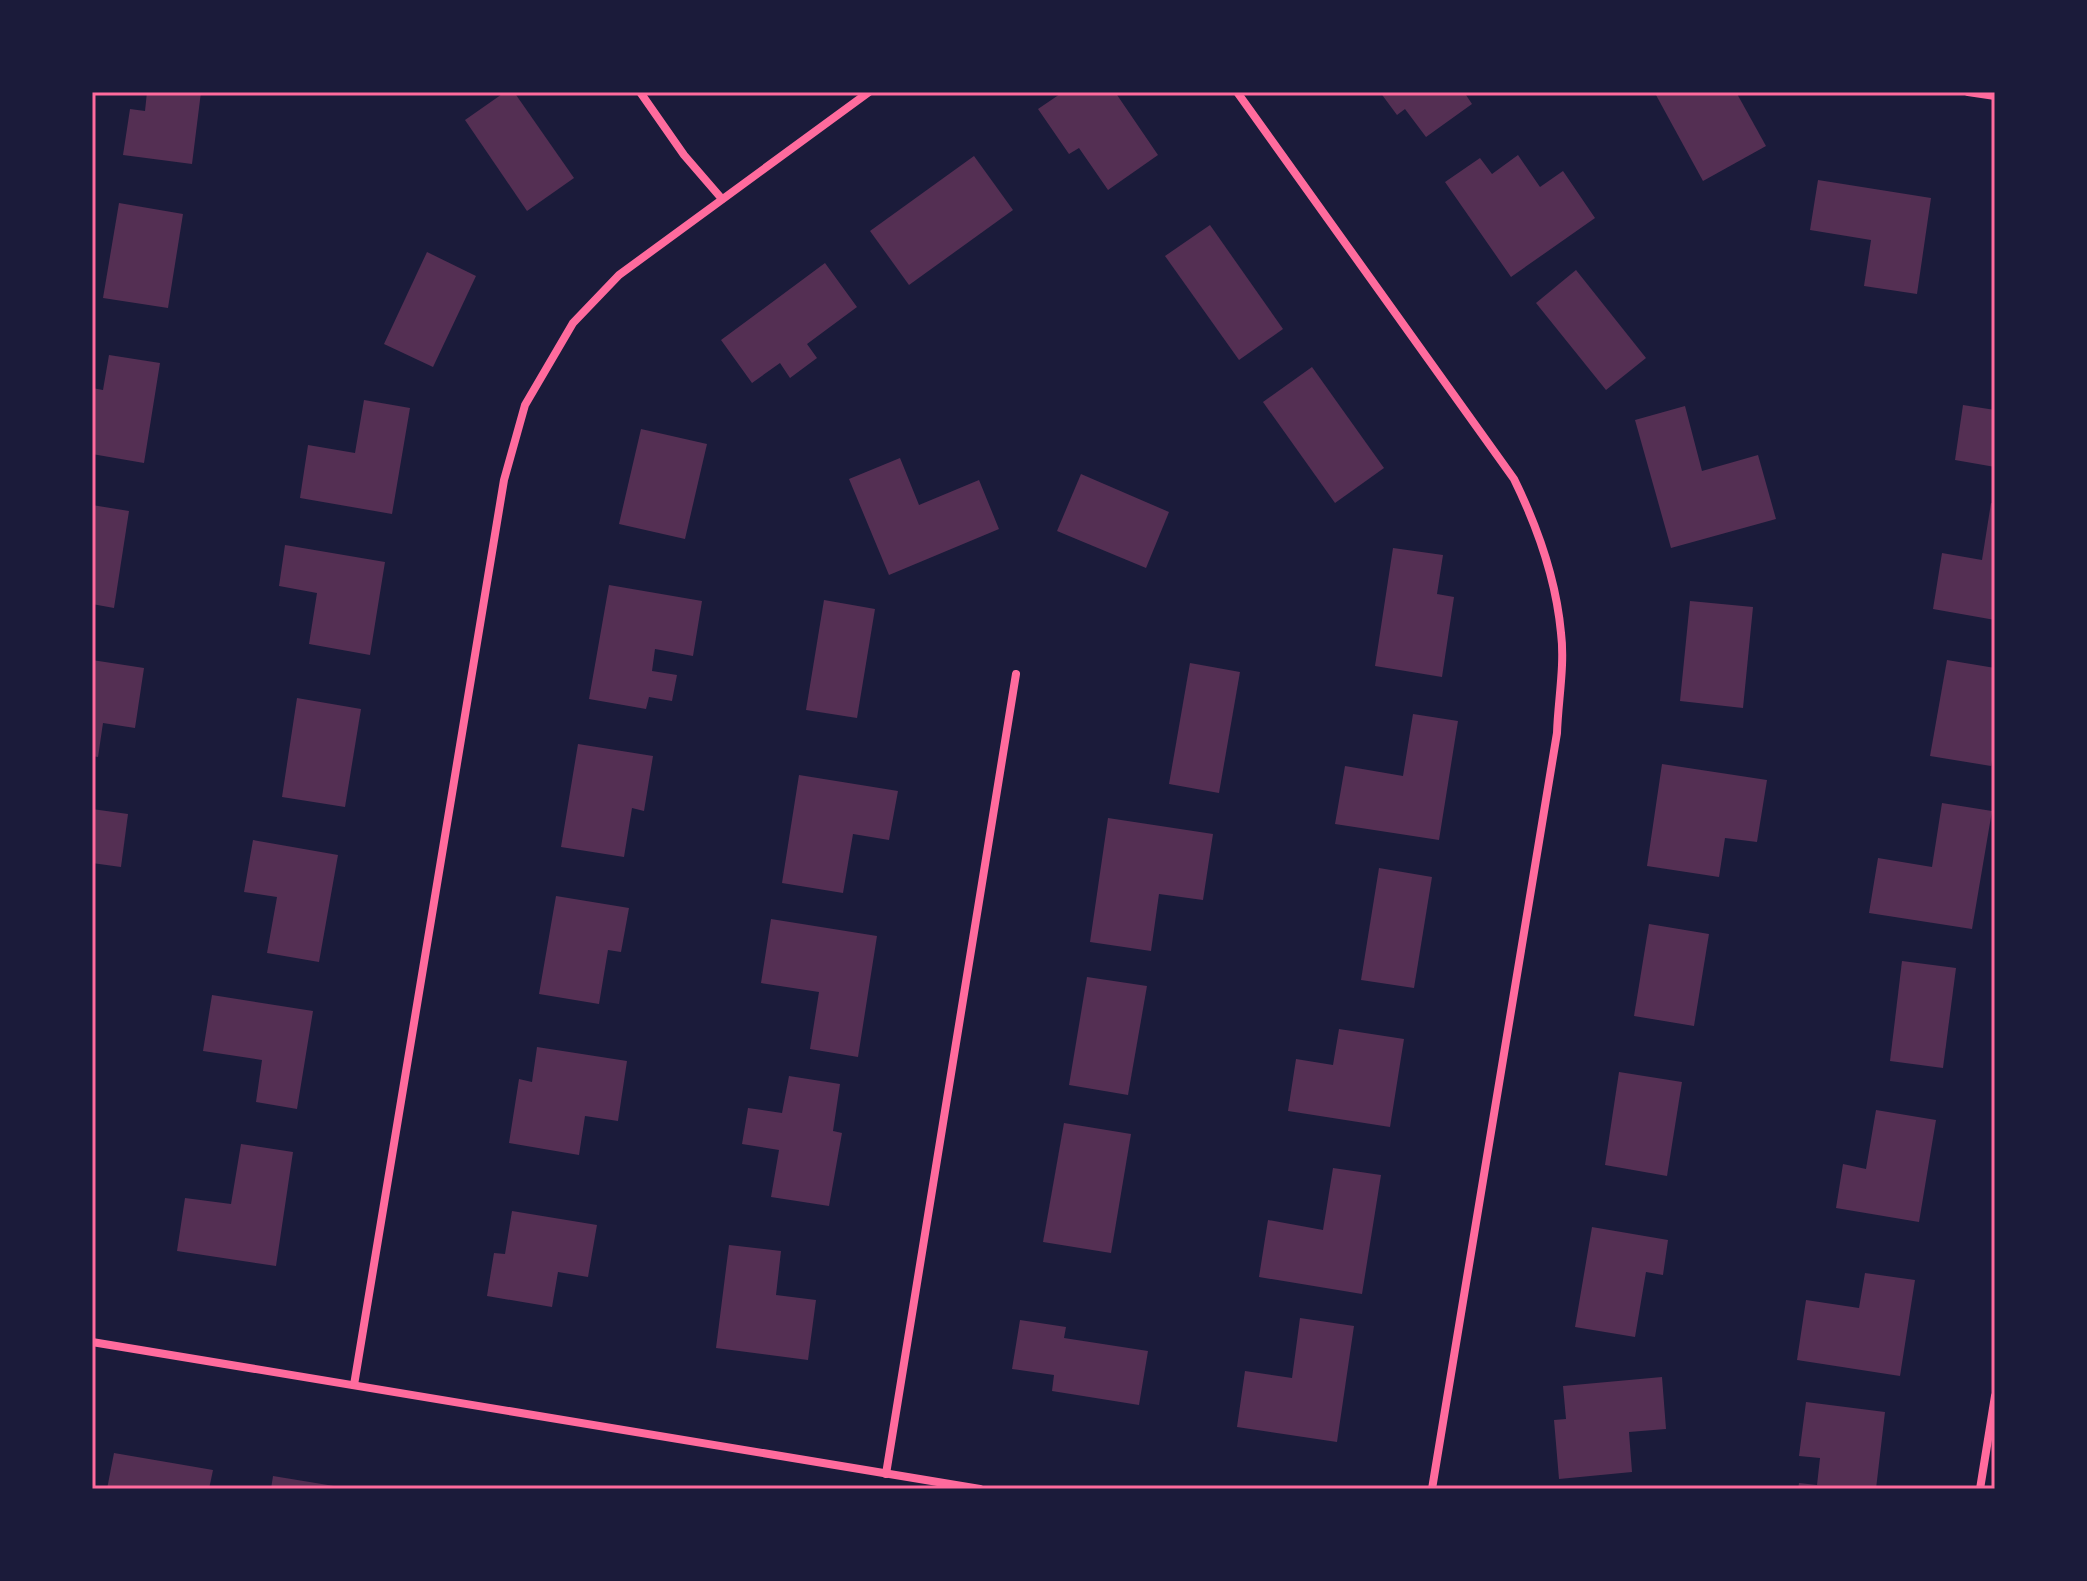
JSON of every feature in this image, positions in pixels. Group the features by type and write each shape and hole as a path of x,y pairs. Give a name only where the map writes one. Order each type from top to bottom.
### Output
{"street":[{"path":"640,92 722,199"},
{"path":"354,1385 504,480 525,405 547,362 573,323 619,275 869,92"},
{"path":"1237,92 1514,479 1534,520 1551,572 1562,636 1557,733 1432,1489"},
{"path":"1968,92 1995,96"},
{"path":"886,1474 1016,674"},
{"path":"92,1342 980,1489"},
{"path":"1980,1489 1995,1396"}],"building":[{"path":"147,92 201,92 192,164 123,155 130,109 145,111"},
{"path":"505,92 514,92 574,178 527,211 465,120"},
{"path":"1063,92 1115,92 1158,155 1108,190 1079,148 1069,154 1038,109"},
{"path":"1380,92 1464,92 1472,104 1426,137 1405,109 1397,115"},
{"path":"1663,92 1736,92 1766,146 1703,181 1656,95"},
{"path":"1518,155 1540,187 1563,171 1595,218 1511,277 1445,182 1480,158 1492,174"},
{"path":"974,156 1013,210 909,285 870,231"},
{"path":"1818,180 1931,198 1917,294 1864,286 1871,240 1810,230"},
{"path":"119,203 183,214 168,308 103,298"},
{"path":"1210,225 1283,329 1239,360 1165,256"},
{"path":"427,252 476,276 433,367 384,344"},
{"path":"825,263 857,307 807,344 817,358 790,378 780,363 752,383 721,340"},
{"path":"1576,270 1646,358 1606,390 1536,303"},
{"path":"109,355 160,363 144,463 92,454 92,388 103,390"},
{"path":"1312,367 1384,468 1335,503 1263,402"},
{"path":"364,400 410,408 392,514 300,498 308,445 355,453"},
{"path":"1963,405 1995,410 1995,467 1955,460"},
{"path":"1685,406 1702,471 1758,455 1776,519 1671,548 1635,420"},
{"path":"641,429 707,444 685,539 619,524"},
{"path":"900,458 919,505 979,480 999,529 889,575 849,479"},
{"path":"1081,474 1169,512 1146,568 1057,531"},
{"path":"1991,503 1995,504 1995,620 1933,609 1942,553 1982,560"},
{"path":"92,505 129,511 114,608 92,604"},
{"path":"285,545 385,562 370,655 309,644 317,593 279,586"},
{"path":"1393,548 1443,555 1437,594 1454,597 1442,677 1375,666"},
{"path":"609,585 702,601 693,656 655,649 652,671 677,675 672,701 649,697 646,709 589,699"},
{"path":"824,600 875,609 857,718 806,710"},
{"path":"1690,601 1753,607 1743,708 1680,701"},
{"path":"92,660 144,668 135,728 103,723 98,757 92,756"},
{"path":"1947,660 1995,668 1995,744 1991,766 1930,756"},
{"path":"1190,663 1240,672 1219,793 1169,784"},
{"path":"297,698 361,709 345,807 282,797"},
{"path":"1413,714 1458,721 1439,840 1335,824 1345,766 1403,776"},
{"path":"578,744 653,756 644,811 632,808 624,857 561,847"},
{"path":"1662,764 1767,780 1757,842 1725,838 1719,877 1647,866"},
{"path":"799,775 898,791 889,840 853,834 843,893 782,883"},
{"path":"1942,803 1992,811 1972,929 1869,913 1878,858 1932,867"},
{"path":"92,809 128,814 121,867 92,863"},
{"path":"1108,818 1213,834 1203,900 1159,894 1151,951 1090,942"},
{"path":"253,840 338,855 319,962 267,953 277,897 244,892"},
{"path":"1379,868 1432,877 1414,988 1361,980"},
{"path":"556,896 629,908 621,952 608,950 599,1004 539,994"},
{"path":"771,919 877,936 858,1057 810,1049 819,992 761,983"},
{"path":"1649,924 1709,934 1694,1026 1634,1016"},
{"path":"1902,961 1956,968 1943,1068 1890,1061"},
{"path":"1087,977 1147,986 1128,1095 1069,1085"},
{"path":"212,995 313,1011 297,1109 256,1102 262,1060 203,1051"},
{"path":"1339,1029 1404,1039 1390,1127 1288,1111 1296,1059 1333,1065"},
{"path":"537,1047 627,1061 618,1121 585,1116 579,1155 509,1143 519,1079 532,1082"},
{"path":"1619,1072 1682,1082 1667,1176 1605,1165"},
{"path":"789,1076 840,1084 833,1131 842,1133 829,1206 771,1197 779,1150 742,1144 748,1108 782,1113"},
{"path":"1876,1110 1936,1120 1919,1222 1836,1208 1843,1164 1866,1169"},
{"path":"1064,1123 1131,1134 1111,1253 1043,1242"},
{"path":"241,1144 293,1152 276,1266 177,1251 185,1198 231,1204"},
{"path":"1333,1168 1381,1175 1362,1294 1259,1277 1268,1220 1323,1230"},
{"path":"512,1211 597,1225 588,1277 558,1272 552,1307 487,1296 494,1253 505,1254"},
{"path":"1592,1227 1668,1240 1663,1275 1646,1272 1635,1337 1575,1327"},
{"path":"729,1245 781,1251 776,1295 816,1300 808,1360 716,1348"},
{"path":"1865,1273 1915,1280 1900,1376 1797,1360 1806,1300 1859,1308"},
{"path":"1300,1318 1354,1326 1337,1442 1237,1427 1245,1371 1292,1378"},
{"path":"1020,1320 1066,1327 1064,1338 1148,1351 1139,1405 1052,1391 1054,1375 1012,1369"},
{"path":"1662,1377 1666,1429 1629,1432 1632,1472 1559,1479 1554,1420 1566,1419 1563,1386"},
{"path":"1806,1402 1885,1412 1876,1489 1798,1489 1799,1483 1817,1485 1820,1458 1799,1456"},
{"path":"114,1453 213,1470 209,1489 107,1489"},
{"path":"273,1476 340,1487 271,1489"}]}
